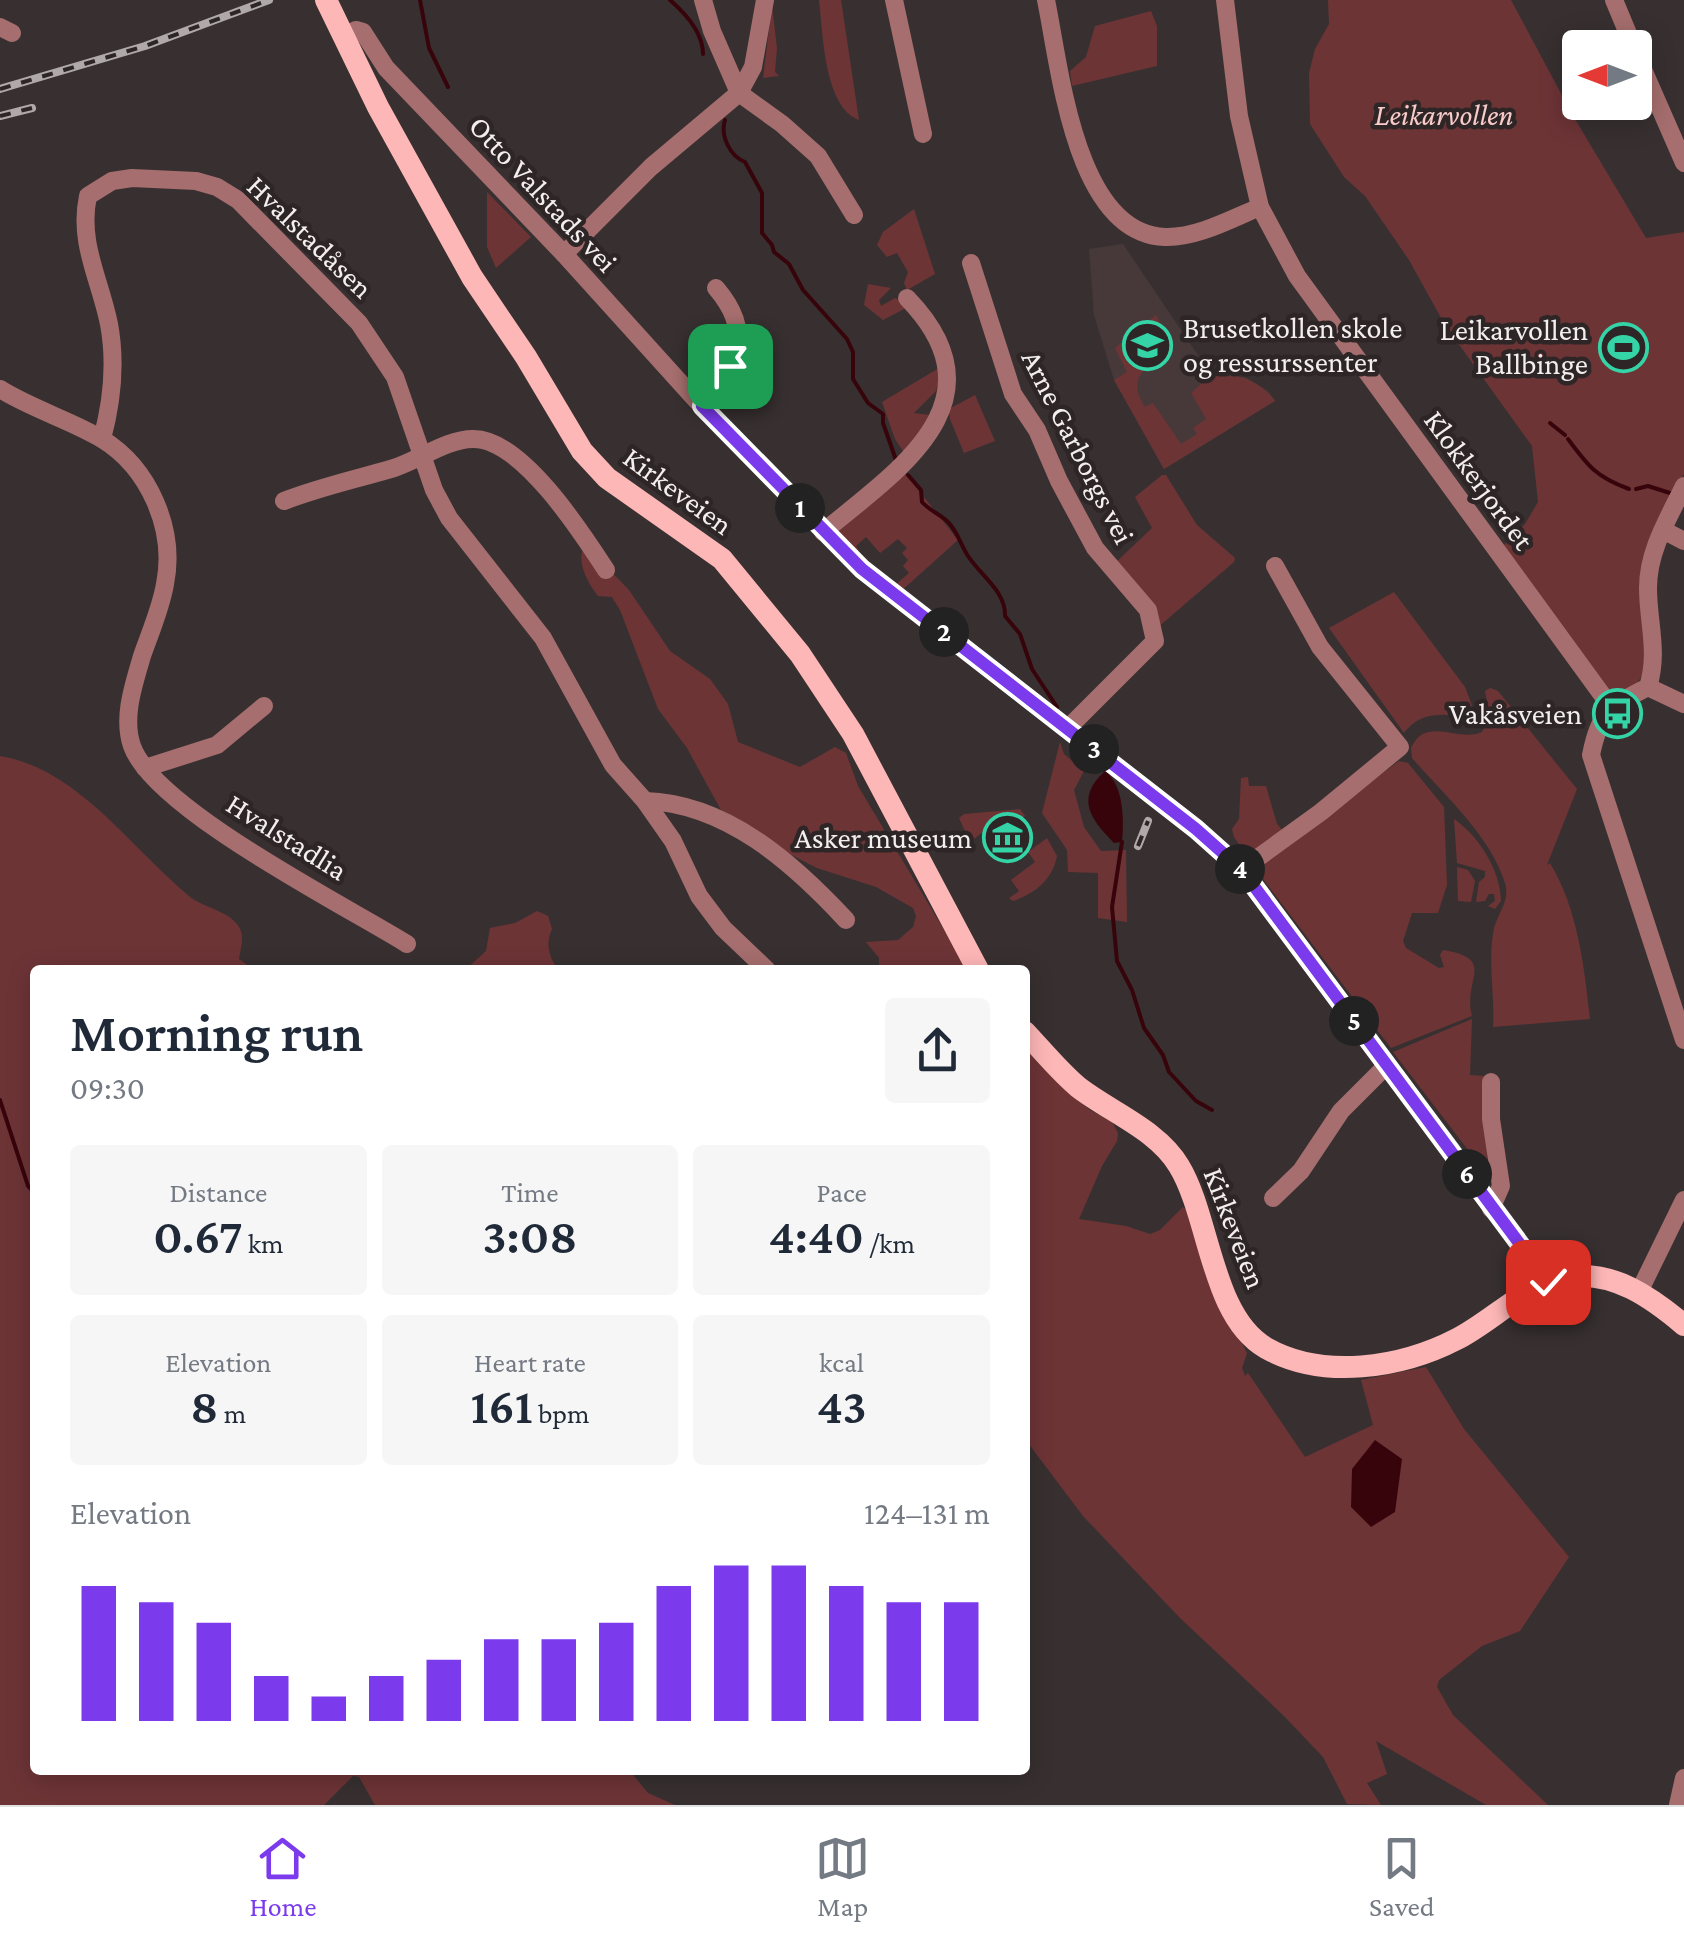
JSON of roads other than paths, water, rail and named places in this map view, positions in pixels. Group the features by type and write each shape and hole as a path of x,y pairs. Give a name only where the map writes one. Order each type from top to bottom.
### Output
{"main road":[{"name":"Kirkeveien","path":"326,0 342,37 472,277 526,357 582,452 607,478 722,559 800,654 853,734 975,965"},
{"name":"Kirkeveien","path":"1030,1037 1075,1084 1174,1158 1198,1207 1230,1305 1246,1330 1268,1349 1293,1359 1342,1366 1408,1358 1457,1339 1548,1282 1572,1276 1603,1278 1639,1292 1684,1325"}],"street":[{"path":"703,0 740,94 818,156 854,214"},
{"path":"564,254 651,167 740,94 754,67 764,0"},
{"path":"894,0 923,134"},
{"path":"1046,0 1063,88 1079,144 1092,180 1115,215 1134,229 1166,237 1198,231 1260,207"},
{"name":"Klokkerjordet","path":"1225,0 1244,145 1260,207 1297,276 1611,706"},
{"path":"1614,0 1626,30"},
{"name":"Otto Valstads vei","path":"342,37 356,30 364,32 386,68 702,406 862,569 1212,842 1242,870 1548,1282"},
{"path":"1652,90 1684,163"},
{"name":"Hvalstadåsen","path":"102,439 108,414 112,353 108,322 84,240 88,196 112,180 162,178 217,187 238,200 359,323 395,378 422,458 449,518 542,638 601,746 673,840 699,896 723,928 762,965"},
{"name":"Arne Garborgs vei","path":"972,263 1014,394 1037,430 1095,548 1148,610 1154,626 1155,641 1068,728"},
{"path":"702,406 730,366 736,348 733,308 716,288"},
{"path":"823,532 908,460 935,425 946,401 948,375 943,350 926,318 907,298"},
{"path":"730,366 758,390"},
{"name":"Hvalstadlia","path":"0,389 102,439 140,472 155,499 164,528 166,582 133,686 128,717 132,745 144,768 164,789 255,854 407,944"},
{"path":"284,501 474,438 504,448 575,522 606,570"},
{"path":"1684,486 1650,558 1648,590 1656,645 1648,687 1611,706 1595,737 1591,755 1684,1040"},
{"path":"1663,530 1684,541"},
{"path":"1242,870 1322,812 1400,747 1320,647 1276,566"},
{"path":"1648,687 1684,704"},
{"path":"144,768 216,745 264,706"},
{"path":"645,802 674,802 742,832 804,875 846,920"},
{"path":"1273,1198 1301,1171 1341,1110 1387,1066"},
{"path":"1492,1082 1491,1119 1500,1186 1492,1210"},
{"path":"1639,1292 1684,1200"},
{"path":"1678,1805 1684,1778"}],"waterway":[{"path":"420,0 429,48 448,87"},
{"path":"670,0 697,31 703,54"},
{"path":"725,120 728,145 745,162 762,193 762,233 774,252 789,264 803,290 847,339 853,352 853,379 868,403 883,414 896,460"},
{"path":"1550,423 1565,435"},
{"path":"1568,439 1594,470 1629,489"},
{"path":"908,475 921,490 922,502 951,526 968,556 997,591 1005,616 1020,634 1032,669 1057,707"},
{"path":"1636,489 1648,486 1673,494"},
{"path":"1122,842 1112,907 1117,961 1132,990 1144,1028 1163,1055 1169,1072 1196,1101 1212,1110"},
{"path":"0,1100 30,1188"}],"railway":[{"path":"0,89 145,46 269,0"},
{"path":"0,116 32,108"},
{"path":"1138,846 1148,821"}],"place":[{"name":"Brusetkollen skole og ressurssenter","path":"1148,345"},
{"name":"Leikarvollen Ballbinge","path":"1623,347"},
{"name":"Vakåsveien","path":"1617,714"},
{"name":"Asker museum","path":"1007,838"}],"park label":[{"name":"Leikarvollen","path":"1444,115"}]}
